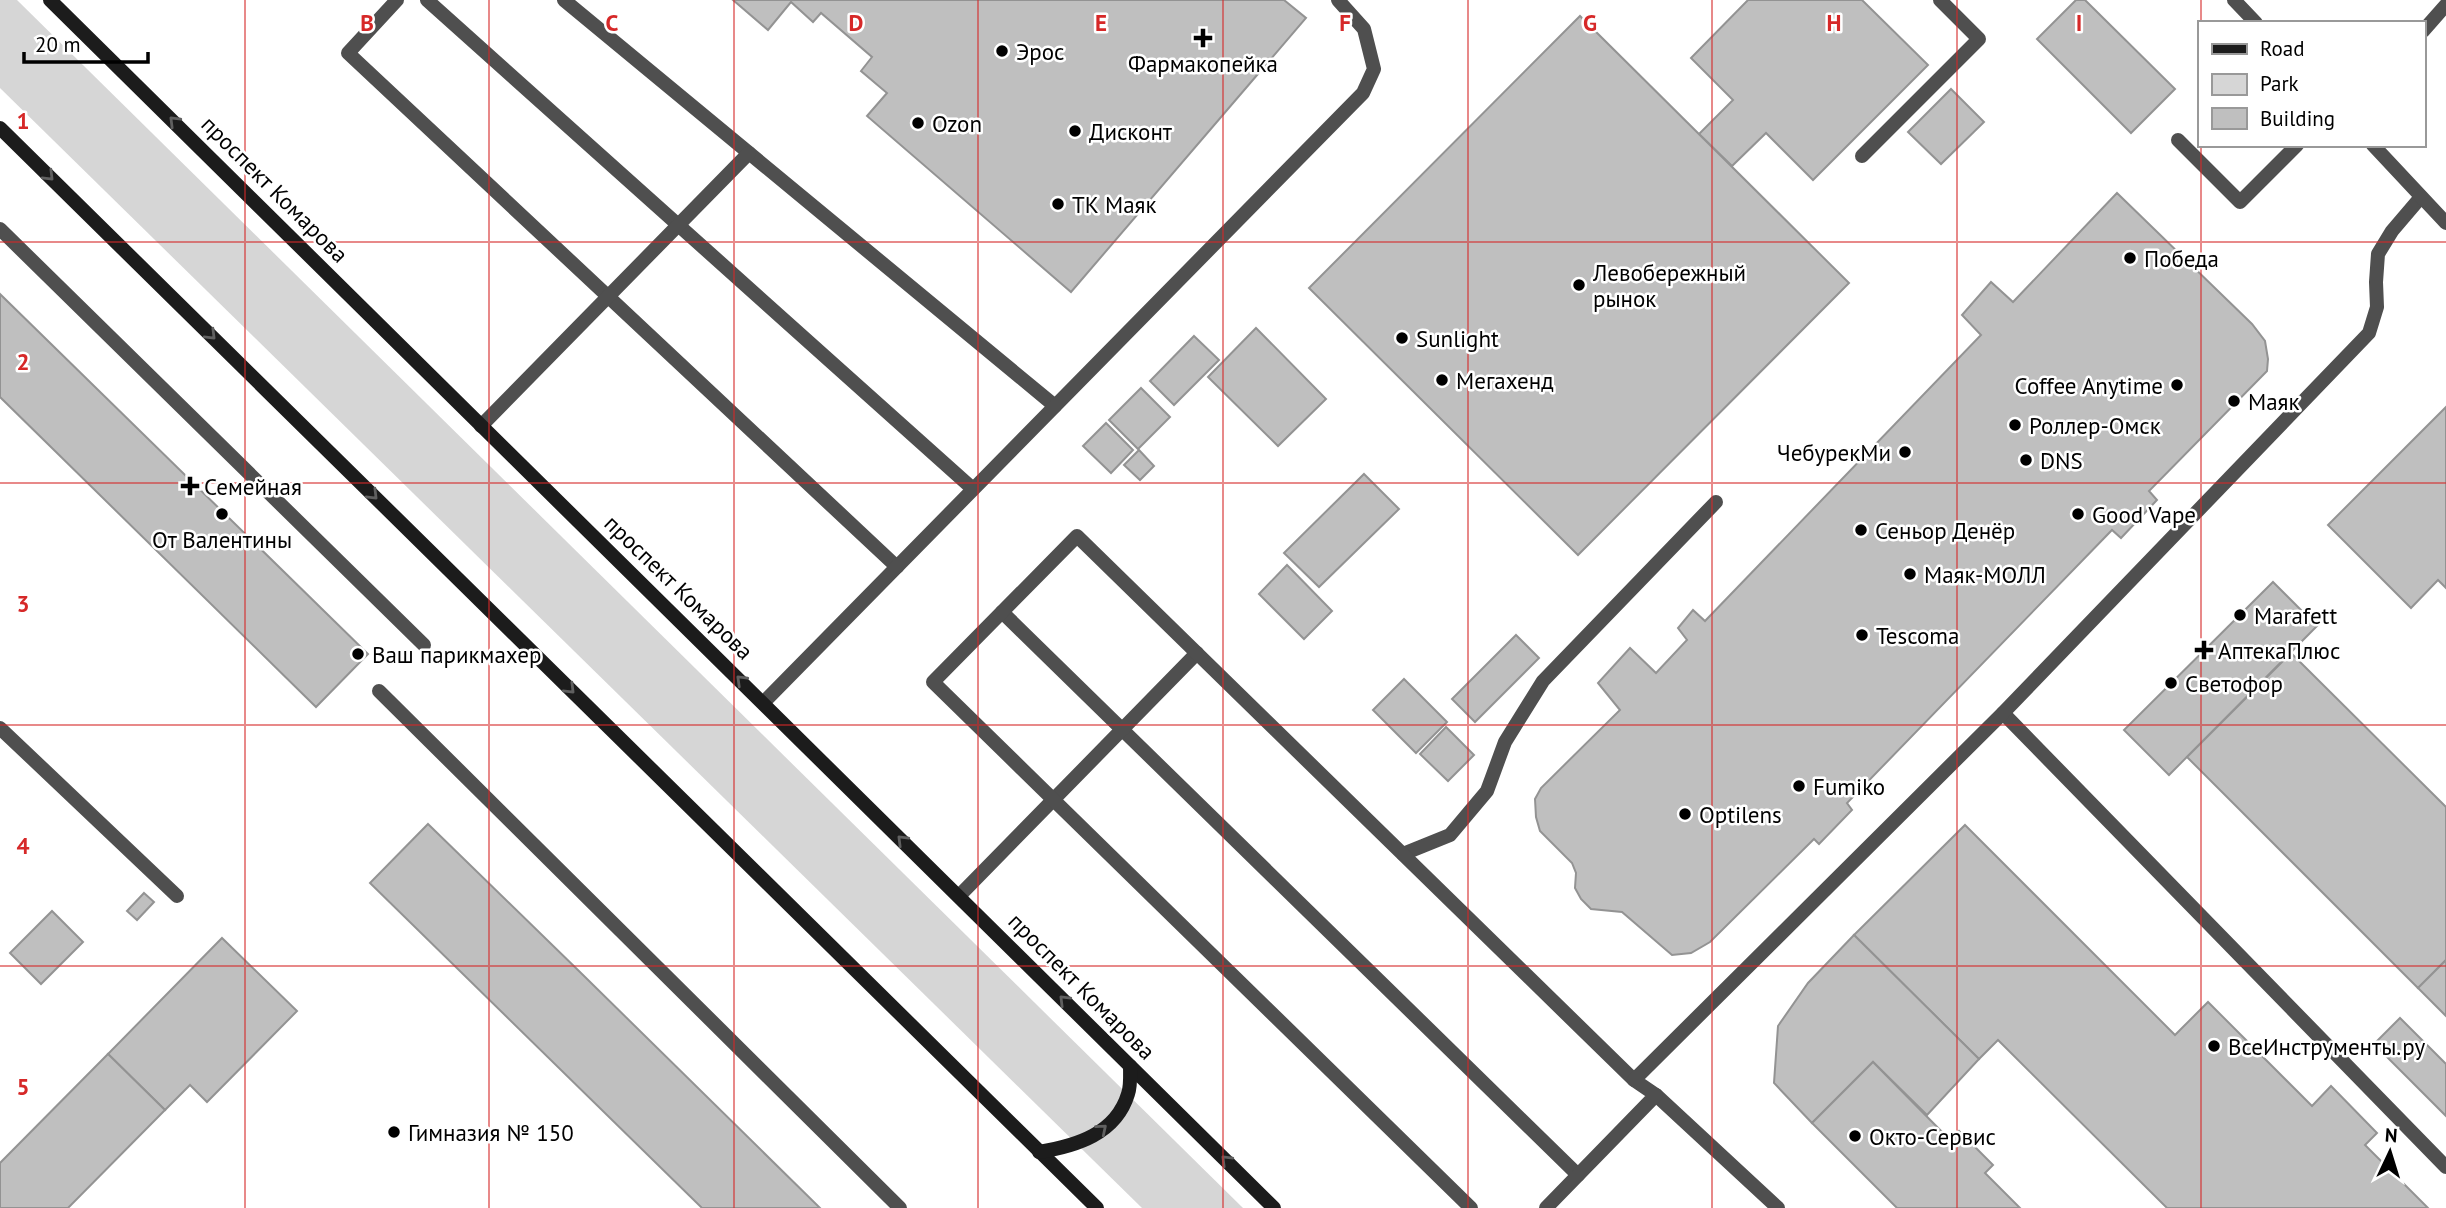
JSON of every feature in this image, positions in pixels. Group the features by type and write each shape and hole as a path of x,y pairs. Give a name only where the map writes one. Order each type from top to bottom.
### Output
{"main road":[{"name":"проспект Комарова","path":"50,0 1274,1208"},
{"path":"0,128 1097,1208"},
{"path":"1040,1152 1070,1147 1096,1135 1118,1115 1129,1093 1130,1066"}],"street":[{"path":"397,0 348,53 897,567"},
{"path":"427,0 973,489"},
{"path":"564,0 1055,406"},
{"path":"764,702 1363,93 1374,69 1364,29 1338,0"},
{"path":"1862,156 1979,39 1940,0"},
{"path":"2234,0 2254,21"},
{"path":"2425,29 2446,5"},
{"path":"2178,140 2240,202 2295,147"},
{"path":"2375,147 2446,223"},
{"path":"481,426 749,153"},
{"path":"1634,1080 2003,713 2369,332 2377,307 2378,254 2392,231 2421,197"},
{"path":"0,229 424,645"},
{"path":"1403,854 1450,835 1487,792 1505,742 1543,681 1716,502"},
{"path":"1472,1208 933,682 1077,536 1634,1080 1656,1095 1778,1208"},
{"path":"1002,612 1578,1175"},
{"path":"959,896 1197,653"},
{"path":"379,691 900,1208"},
{"path":"2003,713 2446,1167"},
{"path":"0,728 177,896"},
{"path":"1546,1208 1656,1095"}],"green space":[{"path":"0,0 17,0 1243,1208 1142,1208 0,88"}],"building":[{"name":"ТК Маяк","path":"733,0 1284,0 1306,18 1071,292 867,116 887,93 861,71 872,57 821,13 813,22 791,2 768,30"},
{"path":"1748,0 1862,0 1928,65 1813,180 1766,133 1732,166 1699,134 1733,100 1691,58"},
{"path":"2076,0 2085,0 2175,89 2131,133 2037,39"},
{"name":"Левобережный рынок","path":"1580,16 1849,283 1578,555 1309,288"},
{"path":"1951,89 1984,122 1941,164 1908,132"},
{"name":"Маяк-МОЛЛ","path":"2117,193 2252,324 2265,341 2267,371 2149,491 2157,500 2121,538 2112,530 1847,803 1852,810 1819,844 1814,839 1710,942 1691,953 1672,955 1622,912 1591,909 1575,888 1576,873 1572,863 1540,831 1535,799 1541,788 1620,710 1598,683 1630,648 1656,673 1687,640 1678,628 1693,610 1705,621 1981,335 1962,315 1991,282 2013,302"},
{"path":"0,294 368,654 316,707 0,397"},
{"path":"1256,328 1326,399 1278,446 1208,377"},
{"path":"1194,336 1219,360 1174,405 1150,381"},
{"path":"1141,388 1170,417 1138,449 1109,420"},
{"path":"2446,407 2446,588 2438,580 2411,608 2328,525"},
{"path":"1106,423 1133,450 1111,473 1083,446"},
{"path":"1139,450 1154,466 1140,480 1124,465"},
{"path":"1364,474 1399,509 1319,587 1284,553"},
{"path":"1287,565 1332,611 1304,639 1259,594"},
{"path":"2273,582 2317,626 2169,775 2124,730"},
{"path":"1516,635 1539,658 1475,722 1452,699"},
{"path":"2291,653 2446,807 2446,960 2418,988 2187,757"},
{"path":"1404,679 1447,722 1416,753 1373,710"},
{"path":"1446,727 1474,755 1448,781 1420,754"},
{"path":"428,824 820,1208 702,1208 370,883"},
{"path":"1965,825 2175,1035 2208,1002 2312,1106 2331,1086 2377,1133 2365,1145 2428,1208 2167,1208 1998,1040 1979,1059 1854,935"},
{"path":"144,893 154,902 137,920 127,911"},
{"path":"52,911 83,942 41,984 10,953"},
{"path":"1854,935 1979,1059 1927,1115 1873,1062 1812,1123 1774,1083 1778,1026 1808,983"},
{"path":"222,938 297,1011 207,1102 190,1085 165,1110 108,1054"},
{"path":"2446,960 2446,1016 2418,988"},
{"path":"2400,1018 2446,1064 2446,1116 2374,1044"},
{"path":"108,1054 165,1110 68,1208 0,1208 0,1163"},
{"path":"1873,1062 1950,1140 1959,1131 1993,1165 1985,1173 2020,1208 1897,1208 1812,1123"}],"place":[{"name":"Фармакопейка","path":"1203,38"},
{"name":"Эрос","path":"1002,51"},
{"name":"Ozon","path":"918,123"},
{"name":"Дисконт","path":"1075,131"},
{"name":"ТК Маяк","path":"1058,204"},
{"name":"Победа","path":"2130,258"},
{"name":"Левобережный рынок","path":"1579,285"},
{"name":"Sunlight","path":"1402,338"},
{"name":"Мегахенд","path":"1442,380"},
{"name":"Coffee Anytime","path":"2177,385"},
{"name":"Маяк","path":"2234,401"},
{"name":"Роллер-Омск","path":"2015,425"},
{"name":"ЧебурекМи","path":"1905,452"},
{"name":"DNS","path":"2026,460"},
{"name":"Семейная","path":"190,486"},
{"name":"От Валентины","path":"222,514"},
{"name":"Good Vape","path":"2078,514"},
{"name":"Сеньор Денёр","path":"1861,530"},
{"name":"Маяк-МОЛЛ","path":"1910,574"},
{"name":"Marafett","path":"2240,615"},
{"name":"Tescoma","path":"1862,635"},
{"name":"АптекаПлюс","path":"2204,650"},
{"name":"Ваш парикмахер","path":"358,654"},
{"name":"Светофор","path":"2171,683"},
{"name":"Fumiko","path":"1799,786"},
{"name":"Optilens","path":"1685,814"},
{"name":"ВсеИнструменты.ру","path":"2214,1046"},
{"name":"Гимназия № 150","path":"394,1132"},
{"name":"Окто-Сервис","path":"1855,1136"}]}
